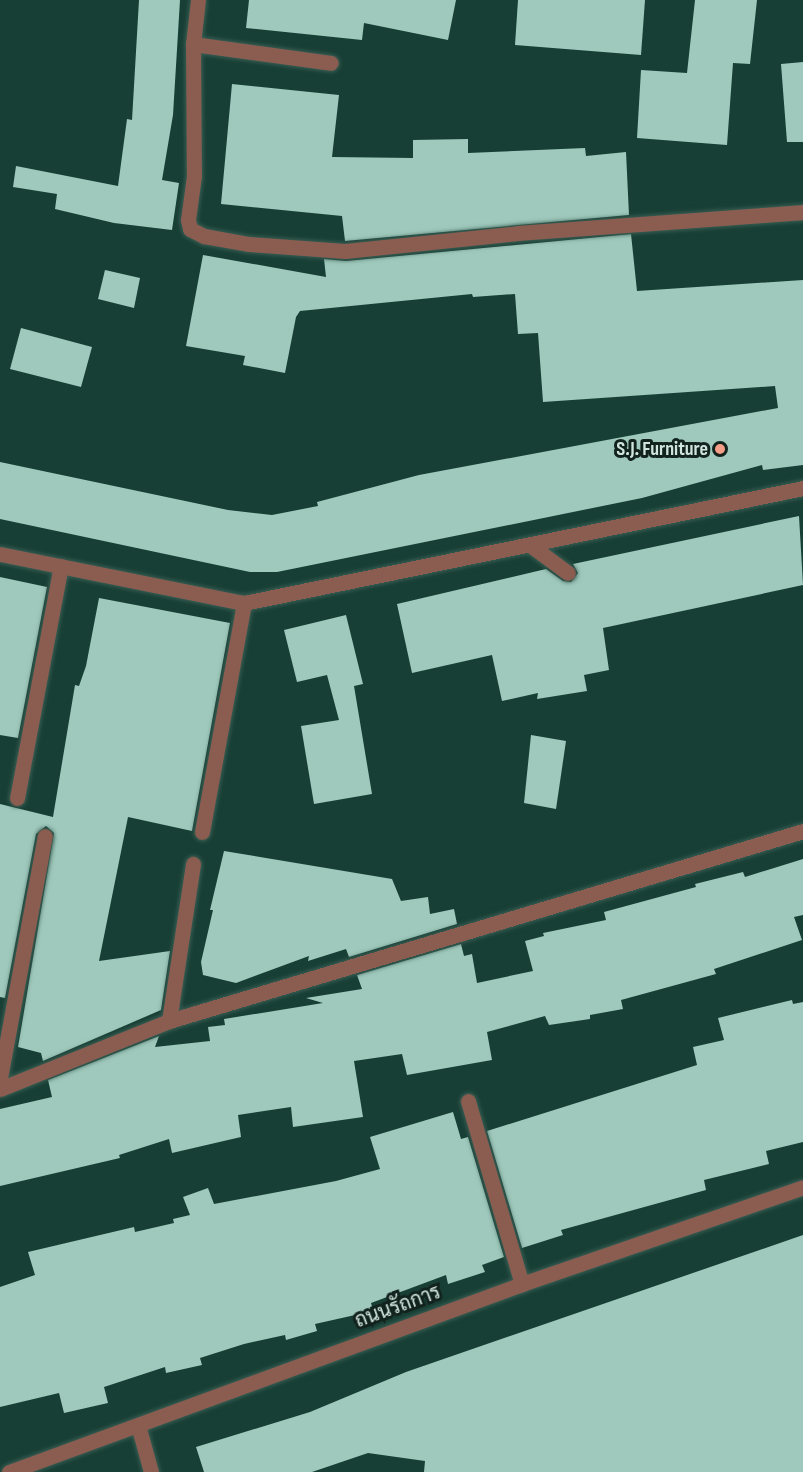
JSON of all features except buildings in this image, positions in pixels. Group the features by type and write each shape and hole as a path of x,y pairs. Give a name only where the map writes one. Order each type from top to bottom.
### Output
{"street":[{"path":"198,0 193,44 194,176 188,220 190,229 204,236 249,244 345,251 518,233 803,212"},
{"path":"193,44 331,63"},
{"path":"0,554 244,603 803,488"},
{"path":"530,545 568,573"},
{"path":"17,798 61,566"},
{"path":"202,832 244,603"},
{"path":"0,1089 169,1021 803,831"},
{"path":"0,1078 45,836"},
{"path":"169,1021 193,864"},
{"path":"468,1101 522,1284"},
{"name":"ถนนรัถการ","path":"9,1472 522,1284 803,1187"},
{"path":"138,1425 151,1472"}],"place":[{"name":"S.J. Furniture","path":"720,449"}]}
